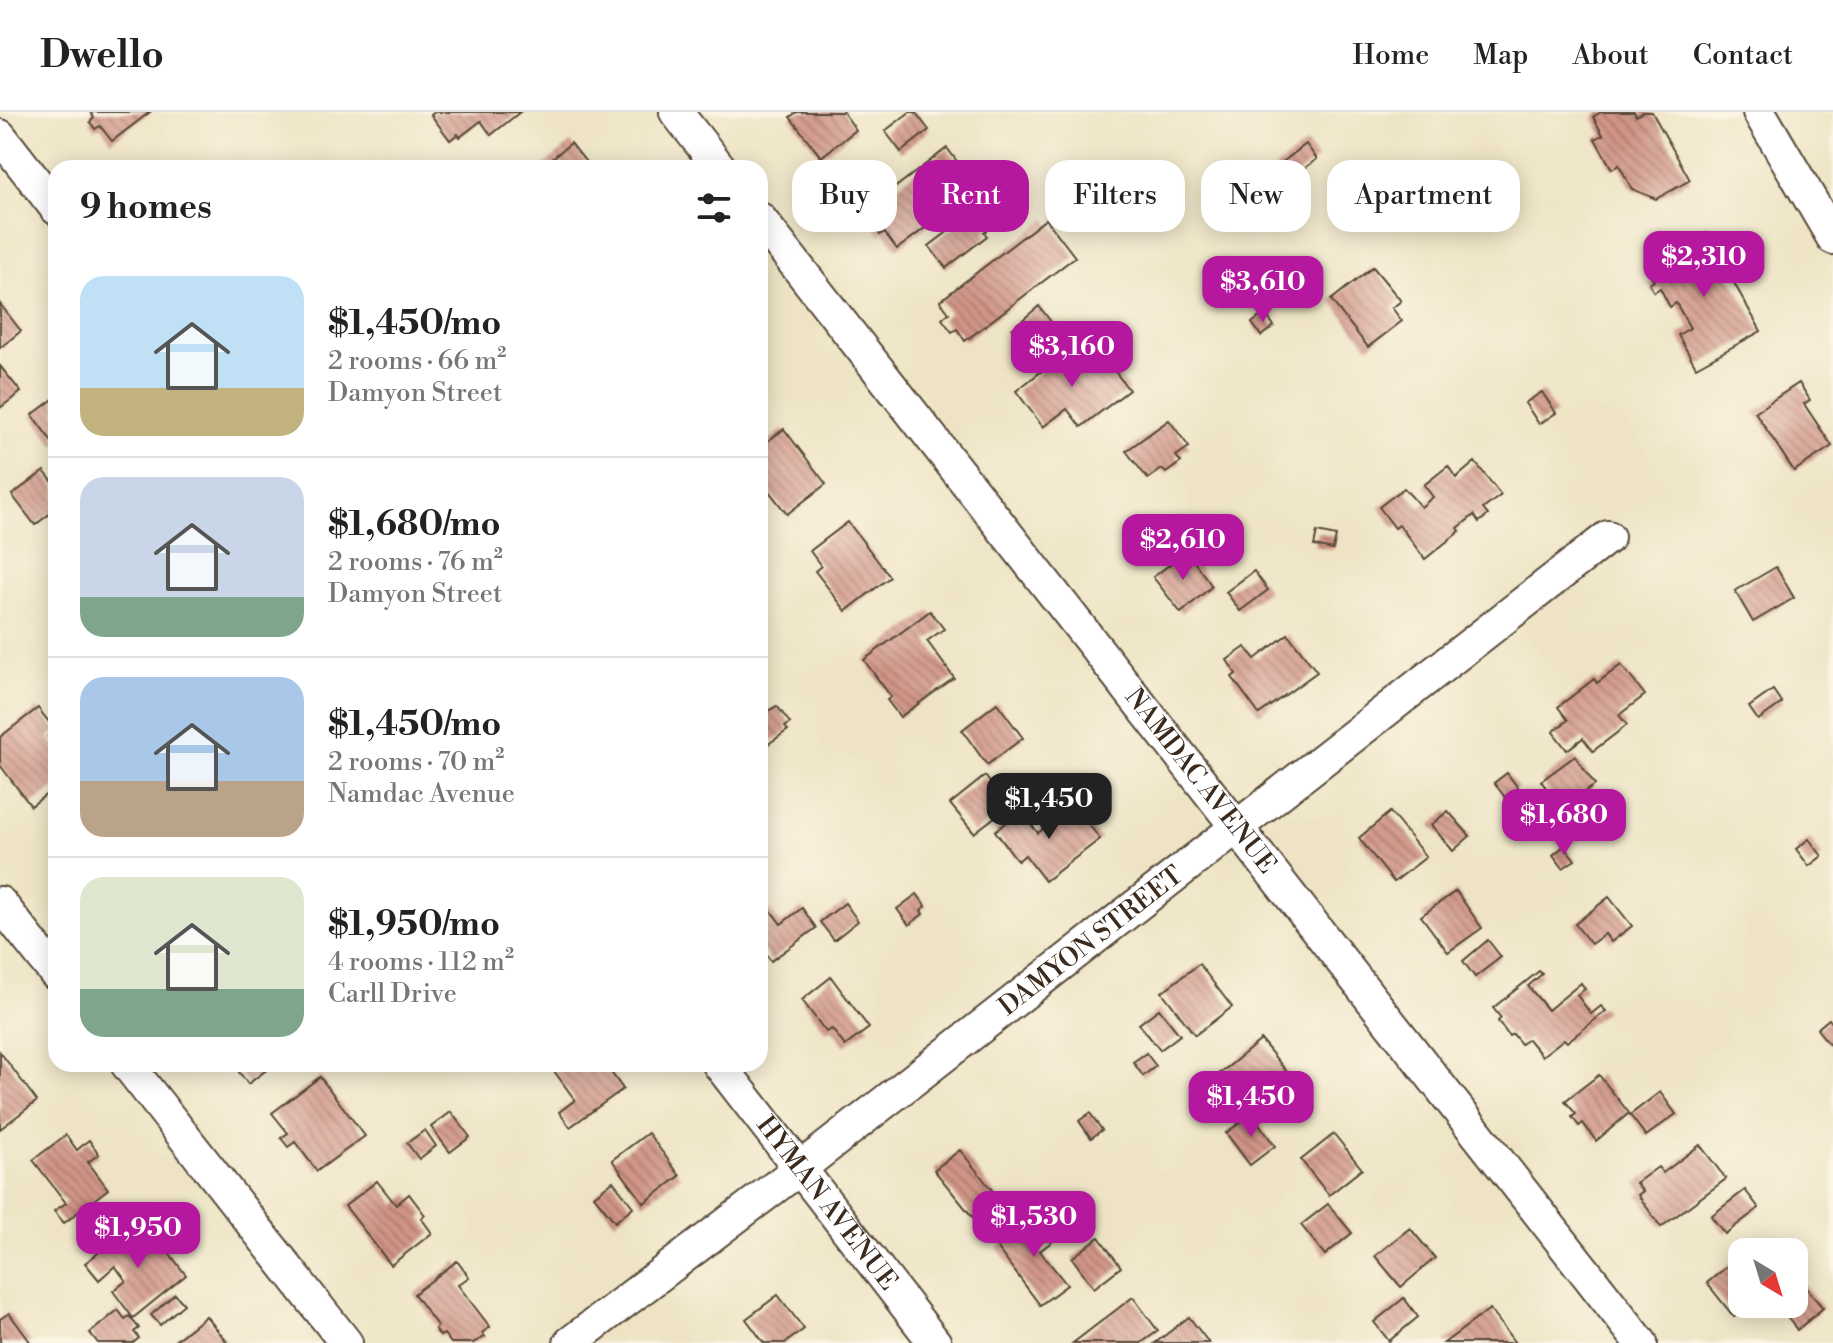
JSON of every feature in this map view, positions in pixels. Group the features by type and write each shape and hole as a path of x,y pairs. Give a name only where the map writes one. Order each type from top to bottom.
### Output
{"street":[{"path":"676,112 714,160"},
{"path":"1759,112 1833,238"},
{"path":"0,136 48,198"},
{"name":"NAMDAC AVENUE","path":"768,229 1641,1343"},
{"name":"DAMYON STREET","path":"570,1343 799,1169 1608,537"},
{"path":"0,903 48,964"},
{"path":"133,1072 346,1343"},
{"name":"HYMAN AVENUE","path":"725,1072 935,1343"}],"building":[{"path":"90,112 150,112 112,141 100,126 95,129 90,122 94,118"},
{"path":"435,112 520,112 491,135 481,121 460,137 458,134 450,140 431,115"},
{"path":"797,112 843,112 856,130 821,157 790,117"},
{"path":"910,112 915,112 929,130 901,152 885,131"},
{"path":"1601,112 1634,112 1636,116 1652,112 1690,180 1656,199 1632,189 1619,165 1612,169 1595,139 1603,135 1593,117"},
{"path":"571,143 584,160 550,160"},
{"path":"1306,144 1317,159 1311,163 1311,160 1285,160"},
{"path":"947,148 956,160 931,160"},
{"path":"913,174 913,232 920,232 897,249 884,232 897,232 897,186"},
{"path":"1045,220 1045,232 1056,232 1075,257 965,341 957,329 952,332 942,319 949,313 940,301"},
{"path":"947,232 984,232 987,236 946,268 929,246"},
{"path":"1706,233 1761,331 1696,367 1678,335 1690,328 1676,303 1670,307 1660,288 1654,292 1649,284 1654,281 1646,267"},
{"path":"1373,267 1401,301 1392,308 1402,321 1368,347 1331,300"},
{"path":"0,304 21,331 0,348"},
{"path":"1039,306 1055,327 1028,349 1012,329"},
{"path":"1265,313 1274,326 1261,336 1252,323"},
{"path":"1073,347 1089,369 1104,357 1129,390 1081,427 1067,409 1043,427 1016,391"},
{"path":"0,366 21,392 0,408"},
{"path":"1799,383 1810,400 1804,404 1832,446 1794,471 1755,412"},
{"path":"1542,392 1556,413 1539,424 1525,403"},
{"path":"48,403 48,436 32,415"},
{"path":"1169,420 1189,447 1176,456 1181,462 1166,473 1162,469 1148,479 1126,451"},
{"path":"784,429 826,484 787,514 768,490 768,441"},
{"path":"1475,462 1501,495 1483,509 1488,515 1479,522 1474,515 1458,528 1460,531 1425,559 1399,525 1395,528 1379,507 1404,488 1421,507 1433,497 1424,485 1448,466 1456,478"},
{"path":"44,471 48,476 48,515 35,525 12,495"},
{"path":"848,522 890,577 846,611 815,571 821,566 810,551"},
{"path":"1317,532 1336,536 1333,550 1314,546"},
{"path":"1187,552 1212,586 1181,613 1153,577"},
{"path":"1776,567 1794,598 1753,622 1735,591"},
{"path":"1254,571 1268,590 1240,611 1226,592"},
{"path":"930,611 944,629 927,641 954,678 900,717 887,700 891,697 864,660"},
{"path":"1288,634 1317,672 1259,714 1232,677 1236,674 1227,660 1245,647 1255,659"},
{"path":"1621,665 1645,695 1619,715 1627,725 1593,751 1583,738 1567,750 1553,732 1568,720 1558,707 1594,679 1597,683"},
{"path":"1773,690 1782,703 1758,720 1749,707"},
{"path":"997,703 1023,738 987,765 962,730"},
{"path":"777,706 790,723 785,727 788,730 768,744 768,711"},
{"path":"38,708 48,721 48,793 31,806 0,765 0,737"},
{"path":"1575,756 1595,785 1562,809 1541,781"},
{"path":"1507,773 1518,788 1505,797 1494,783"},
{"path":"985,776 1009,806 974,833 950,804"},
{"path":"1074,805 1100,839 1045,881 1025,855 1018,861 995,831 1021,812 1038,833"},
{"path":"1448,811 1470,836 1453,851 1431,825"},
{"path":"1390,812 1426,857 1394,882 1359,838"},
{"path":"1809,839 1822,856 1809,866 1796,849"},
{"path":"1564,846 1575,860 1563,868 1553,855"},
{"path":"1456,891 1482,928 1448,952 1421,916"},
{"path":"917,894 926,906 921,910 923,914 909,925 897,909"},
{"path":"1609,897 1632,926 1611,942 1605,934 1591,944 1575,924"},
{"path":"845,903 858,921 834,940 820,922"},
{"path":"768,907 781,924 802,908 816,928 771,961 768,957"},
{"path":"1488,940 1501,957 1475,977 1463,961"},
{"path":"1199,964 1232,1007 1195,1035 1162,992"},
{"path":"1539,971 1542,974 1528,986 1548,1010 1581,983 1585,989 1577,995 1591,1014 1601,1006 1606,1011 1567,1042 1564,1039 1542,1056 1528,1039 1521,1044 1513,1034 1509,1036 1493,1008"},
{"path":"831,977 869,1028 845,1046 832,1029 826,1032 802,1000"},
{"path":"1159,1009 1180,1035 1160,1050 1139,1024"},
{"path":"1829,1019 1833,1024 1833,1041 1829,1044 1817,1029"},
{"path":"1261,1040 1296,1083 1281,1095 1275,1088 1256,1104 1245,1090 1230,1102 1212,1080"},
{"path":"0,1052 37,1101 0,1129"},
{"path":"1146,1053 1156,1066 1143,1076 1133,1062"},
{"path":"239,1072 264,1072 248,1084"},
{"path":"555,1072 611,1072 623,1089 570,1127 559,1112 575,1100"},
{"path":"1599,1075 1629,1113 1596,1141 1583,1123 1579,1126 1572,1117 1576,1114 1565,1101"},
{"path":"320,1077 365,1136 317,1171 295,1142 288,1147 281,1138 288,1133 272,1113"},
{"path":"1660,1092 1676,1114 1646,1136 1630,1115"},
{"path":"451,1112 470,1137 450,1152 431,1127"},
{"path":"1090,1113 1102,1130 1091,1138 1079,1121"},
{"path":"1252,1114 1275,1146 1250,1165 1226,1133"},
{"path":"425,1130 436,1146 419,1159 407,1143"},
{"path":"648,1133 680,1176 644,1203 612,1160"},
{"path":"1334,1134 1362,1169 1329,1195 1301,1160"},
{"path":"66,1135 77,1150 89,1140 99,1154 88,1162 108,1189 64,1223 54,1211 66,1203 33,1160"},
{"path":"1700,1145 1726,1179 1661,1227 1638,1195 1643,1191 1636,1183 1658,1167 1663,1173"},
{"path":"960,1150 999,1199 974,1219 934,1170"},
{"path":"377,1181 396,1205 409,1194 425,1215 421,1218 432,1233 391,1265 345,1206"},
{"path":"613,1181 633,1207 615,1222 594,1196"},
{"path":"1745,1190 1759,1208 1725,1234 1711,1216"},
{"path":"1328,1204 1352,1233 1325,1255 1301,1225"},
{"path":"1042,1213 1059,1236 1040,1251 1067,1285 1040,1305 997,1248"},
{"path":"134,1226 151,1245 158,1239 186,1275 133,1318 113,1291 126,1281 115,1266 99,1280 85,1263"},
{"path":"1410,1228 1435,1258 1401,1287 1375,1256"},
{"path":"1099,1237 1121,1267 1094,1288 1072,1258"},
{"path":"457,1261 469,1277 458,1285 490,1327 482,1333 485,1337 473,1343 451,1343 444,1334 440,1336 435,1329 438,1327 414,1294"},
{"path":"1728,1266 1728,1309 1707,1283"},
{"path":"1808,1289 1823,1308 1797,1330 1788,1318 1808,1318"},
{"path":"175,1294 184,1304 160,1325 151,1315"},
{"path":"778,1295 804,1329 785,1343 764,1343 746,1319"},
{"path":"1133,1297 1158,1331 1141,1343 1073,1343"},
{"path":"1404,1298 1418,1317 1389,1341 1374,1322"},
{"path":"1490,1309 1515,1343 1444,1343"},
{"path":"118,1310 125,1319 129,1316 139,1328 134,1332 139,1338 133,1343 98,1343 90,1333"},
{"path":"9,1313 31,1343 0,1343 0,1319"},
{"path":"206,1316 228,1343 172,1343"},
{"path":"1189,1317 1209,1343 1155,1343"}]}
